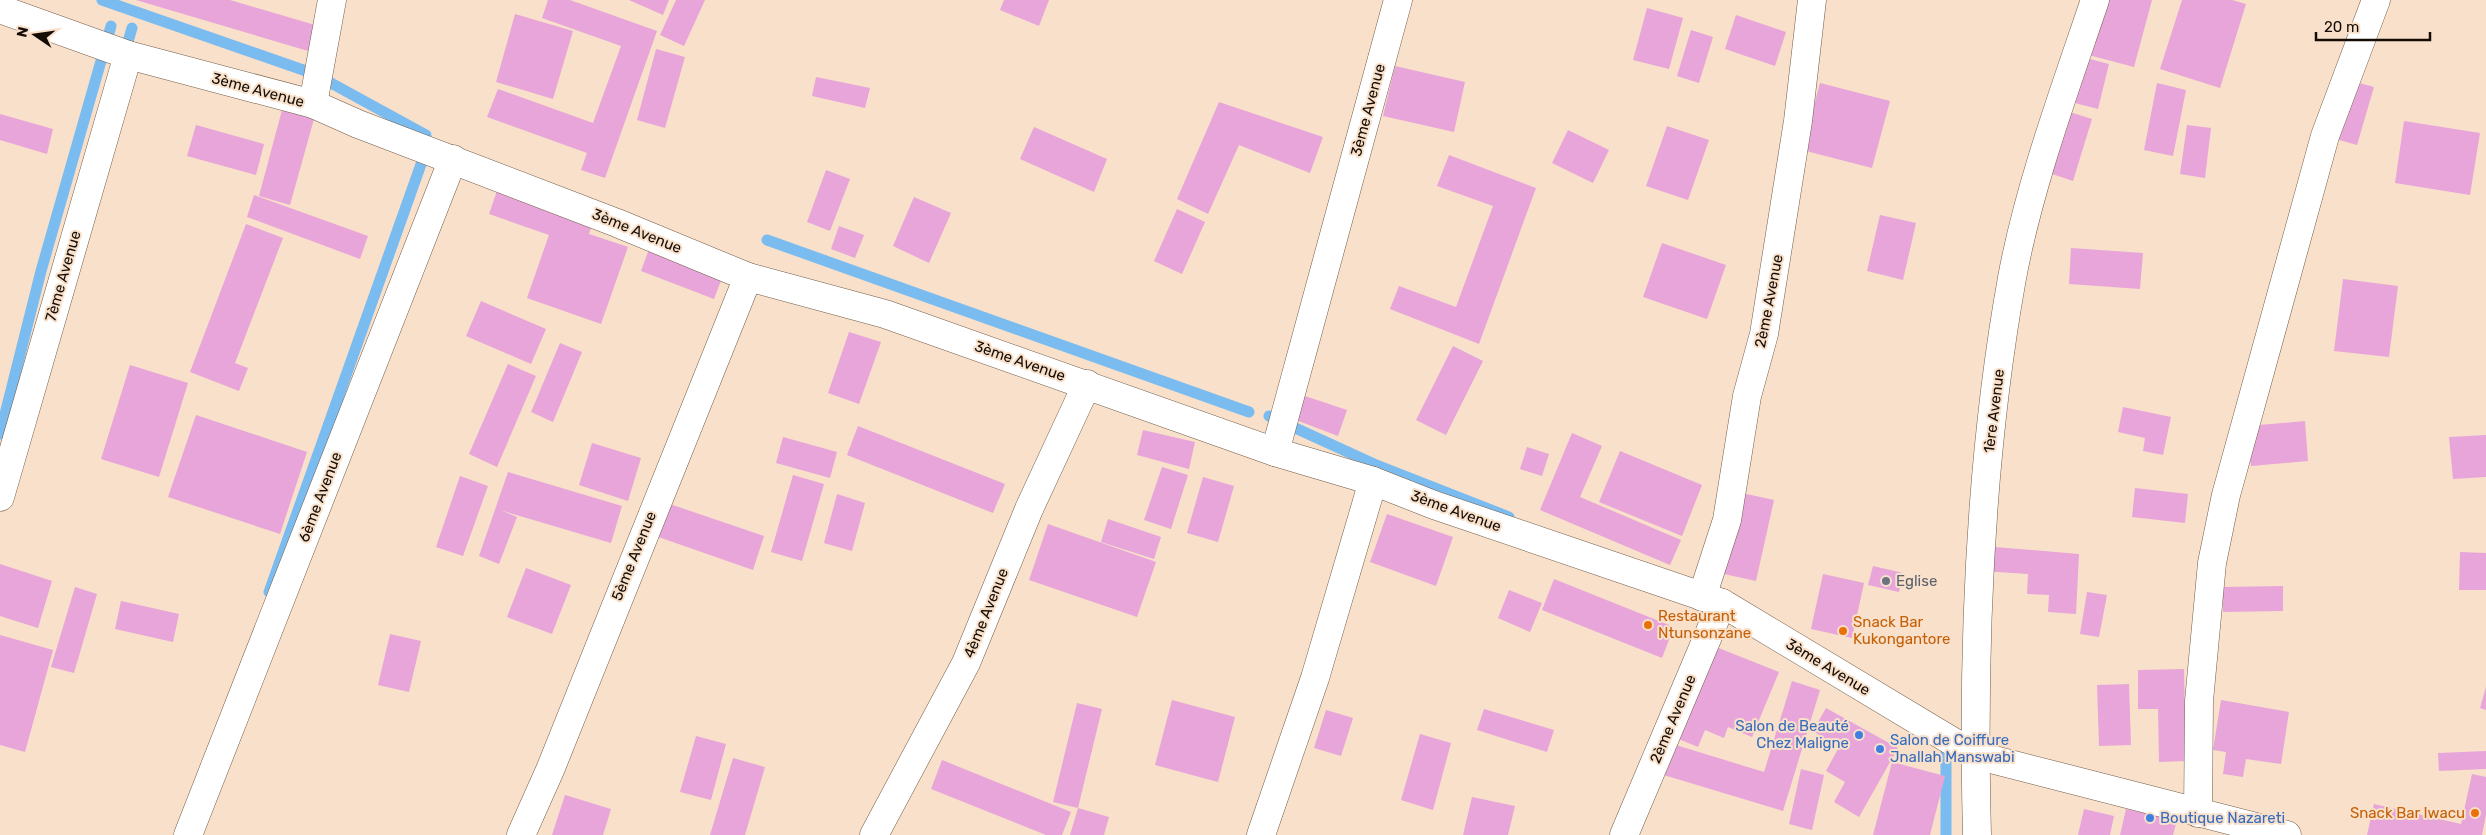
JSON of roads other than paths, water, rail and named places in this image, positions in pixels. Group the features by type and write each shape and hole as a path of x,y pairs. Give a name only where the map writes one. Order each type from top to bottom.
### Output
{"street":[{"path":"313,104 332,0"},
{"name":"3ème Avenue","path":"1275,452 1398,0"},
{"name":"2ème Avenue","path":"1624,835 1712,600 1748,396 1764,334 1798,121 1812,0"},
{"name":"1ère Avenue","path":"1977,835 1975,755 1981,518 2012,277 2036,184 2095,0"},
{"path":"2198,813 2199,700 2212,563 2226,495 2325,136 2376,0"},
{"name":"3ème Avenue","path":"0,9 128,55 313,104 617,222 748,277 885,314 1275,452 1373,481 1712,600 1975,755 2287,835"},
{"name":"7ème Avenue","path":"0,497 128,55"},
{"name":"6ème Avenue","path":"188,835 453,159"},
{"name":"5ème Avenue","path":"521,835 550,770 748,277"},
{"name":"4ème Avenue","path":"874,835 966,663 1029,509 1086,384"},
{"path":"1261,835 1315,678 1373,481"}],"waterway":[{"path":"102,0 309,72"},
{"path":"0,434 41,271 111,26"},
{"path":"124,55 132,28"},
{"path":"320,77 426,135"},
{"path":"269,592 425,153"},
{"path":"767,240 1249,412"},
{"path":"1269,416 1374,464 1509,517"},
{"path":"1946,750 1946,835"}],"place":[{"name":"Eglise","path":"1886,581"},
{"name":"Restaurant Ntunsonzane","path":"1648,625"},
{"name":"Snack Bar Kukongantore","path":"1843,631"},
{"name":"Salon de Beauté Chez Maligne","path":"1859,735"},
{"name":"Salon de Coiffure Jnallah Manswabi","path":"1880,749"},
{"name":"Snack Bar Iwacu","path":"2475,813"},
{"name":"Boutique Nazareti","path":"2150,818"}]}
